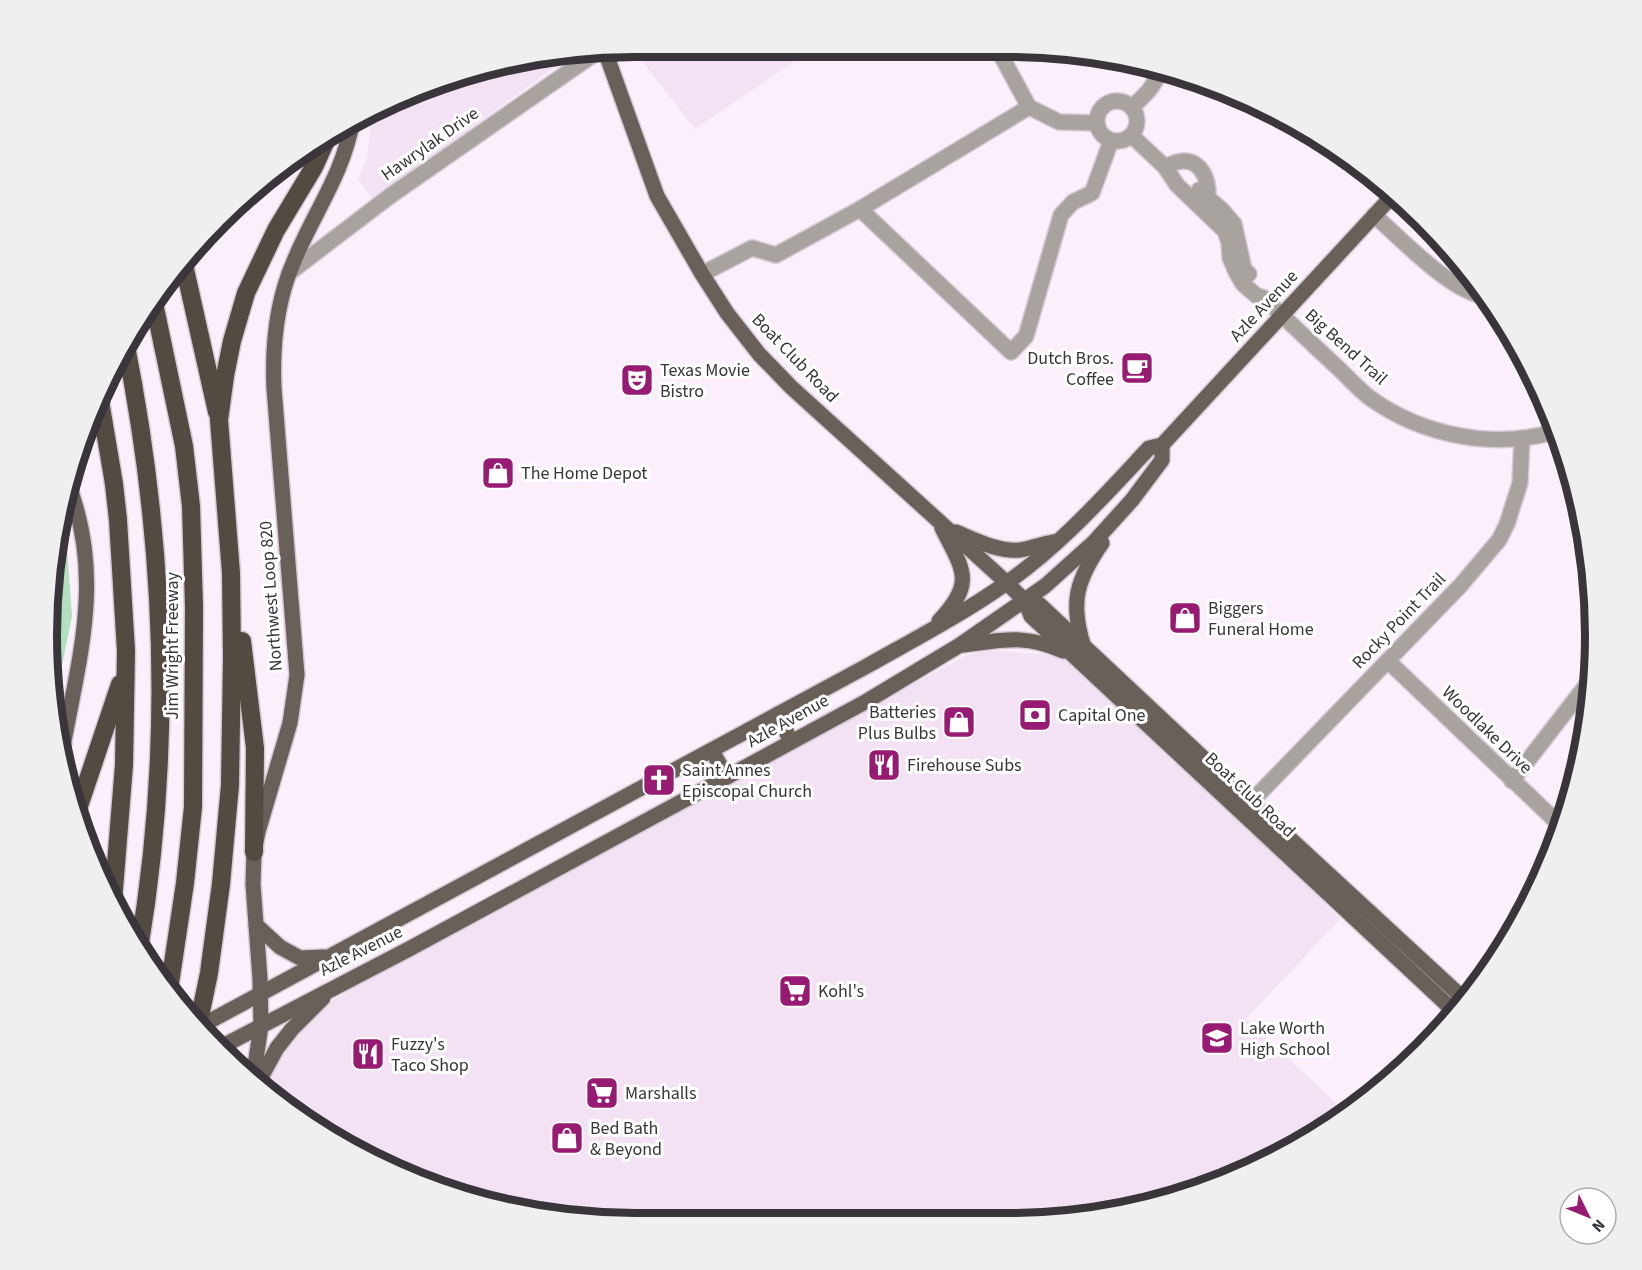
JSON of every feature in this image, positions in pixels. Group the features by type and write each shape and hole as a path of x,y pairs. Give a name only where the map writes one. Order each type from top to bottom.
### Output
{"highway":[{"path":"219,420 230,352 246,293 276,230 314,167 322,149"},
{"path":"185,272 219,420 231,573 253,731 256,772 254,852"},
{"name":"Jim Wright Freeway","path":"156,311 184,446 191,506 194,607 193,807 171,979"},
{"name":"Jim Wright Freeway","path":"128,357 151,499 161,644 160,755 149,890 141,936"},
{"path":"102,412 114,484 124,597 126,668 124,765 114,885"},
{"path":"95,431 103,460 114,484"},
{"path":"201,1017 228,817 231,742 231,573"},
{"path":"81,799 126,668"}],"main road":[{"name":"Boat Club Road","path":"606,58 657,196 702,274 738,328 775,371 1025,601 1039,604 1077,650 1450,1007"},
{"name":"Northwest Loop 820","path":"254,1070 261,1026 261,993 253,884 254,852 290,723 297,675 273,364 276,317 289,273 340,169 350,132"},
{"name":"Azle Avenue","path":"206,1023 778,714 932,629 1007,583 1093,508 1149,448 1162,445 1388,200"},
{"name":"Azle Avenue","path":"226,1044 409,949 727,777 875,696 960,645 1063,572 1094,542 1132,500 1162,460 1162,445"},
{"path":"66,733 84,632 88,583 85,546 73,500"},
{"path":"960,645 1016,638 1077,650 1075,608 1079,588 1093,556 1132,500"},
{"name":"Azle Avenue","path":"932,629 958,597 963,581 962,566 938,520"},
{"path":"938,520 956,532 1005,549 1018,550 1056,542"},
{"name":"Boat Club Road","path":"1077,650 1251,802 1459,995"},
{"path":"778,714 791,742"},
{"path":"712,750 727,777"},
{"path":"256,925 280,947 300,958 330,957"},
{"path":"262,1076 277,1048 292,1029 333,988"}],"street":[{"path":"1002,57 1029,107 1059,122 1097,123"},
{"name":"Hawrylak Drive","path":"289,273 390,196 585,59"},
{"path":"1132,107 1148,93 1157,77"},
{"path":"1121,101 1132,107 1138,119 1138,125 1132,136 1125,140 1111,141 1100,133 1097,123 1099,113 1108,103 1121,101"},
{"path":"702,274 752,248 776,255 860,209 1029,107"},
{"path":"1132,136 1165,166 1178,184 1205,203"},
{"path":"860,209 1011,352 1026,336 1061,215 1073,202 1092,193 1111,141"},
{"path":"1165,166 1182,160 1192,162 1201,170 1207,180 1205,203"},
{"name":"Big Bend Trail","path":"1205,203 1225,231 1243,284 1257,296 1264,298 1370,398 1410,421 1449,434 1498,440 1533,438 1548,434"},
{"path":"1374,215 1446,278 1467,292 1473,293"},
{"name":"Rocky Point Trail","path":"1251,802 1460,586 1499,540 1507,524 1520,483 1522,438"},
{"name":"Woodlake Drive","path":"1388,661 1554,820"},
{"path":"1512,781 1582,690"}],"shaded area":[{"path":"639,57 801,57 695,129"},
{"path":"563,62 372,199 358,179 367,158 371,121 379,117 414,101 485,77"},
{"path":"988,650 1044,654 1071,662 1340,919 1246,1019 1341,1107 1296,1136 1228,1169 1157,1193 1082,1208 1007,1213 635,1213 597,1212 522,1202 449,1182 414,1169 346,1136 314,1116 266,1080 304,1027 334,1000 355,986 967,655"}],"green space":[{"path":"66,536 66,537 72,616 59,681 58,597"}],"place":[{"name":"Dutch Bros. Coffee","path":"1137,368"},
{"name":"Texas Movie Bistro","path":"637,380"},
{"name":"The Home Depot","path":"498,473"},
{"name":"Biggers Funeral Home","path":"1185,618"},
{"name":"Capital One","path":"1035,715"},
{"name":"Batteries Plus Bulbs","path":"959,722"},
{"name":"Firehouse Subs","path":"884,765"},
{"name":"Saint Annes Episcopal Church","path":"659,780"},
{"name":"Kohl's","path":"795,991"},
{"name":"Lake Worth High School","path":"1217,1038"},
{"name":"Fuzzy's Taco Shop","path":"368,1054"},
{"name":"Marshalls","path":"602,1093"},
{"name":"Bed Bath & Beyond","path":"567,1138"}]}
